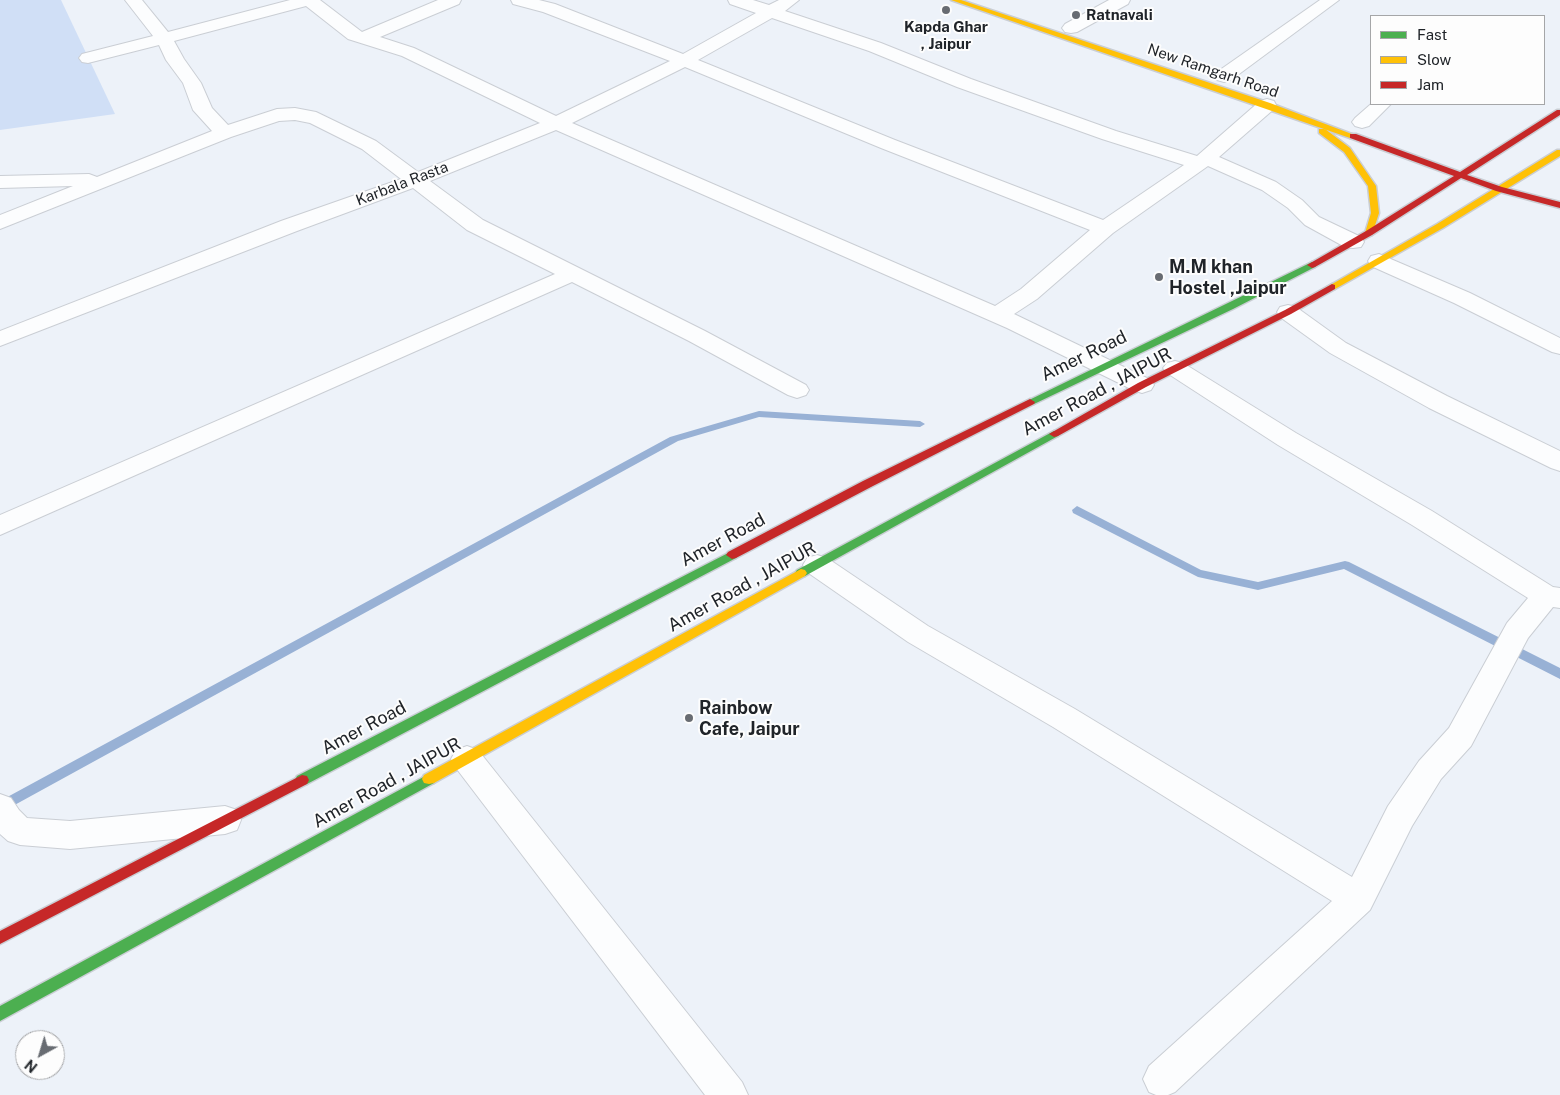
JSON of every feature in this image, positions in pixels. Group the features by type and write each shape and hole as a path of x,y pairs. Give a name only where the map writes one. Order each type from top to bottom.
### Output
{"main road":[{"name":"New Ramgarh Road","path":"954,0 1267,105 1499,189 1560,205"},
{"name":"New Ramgarh Road","path":"986,0 1128,46"},
{"path":"1267,105 1321,130 1346,150 1362,170 1372,186 1375,213 1361,238"},
{"path":"1462,175 1560,112"},
{"path":"1499,189 1527,182 1560,152"},
{"path":"1464,157 1527,182 1560,200"},
{"name":"Amer Road","path":"0,938 867,484 1103,366 1230,307 1311,266 1361,238 1462,175"},
{"name":"Amer Road , JAIPUR","path":"0,1014 169,924 1142,385 1288,312 1380,261 1499,189"}],"street":[{"path":"133,0 164,38 175,60 192,83 203,110 224,133"},
{"path":"88,58 309,0 354,35 408,52 557,123 997,315 1142,385"},
{"path":"363,38 453,0"},
{"path":"519,0 548,8 622,35 888,144 1105,228"},
{"path":"736,0 875,46 964,83 1109,135 1203,160 1269,186 1295,204 1312,221 1361,238"},
{"name":"Karbala Rasta","path":"0,339 289,226 416,180 557,123 683,61 791,0"},
{"path":"1071,28 1122,0"},
{"path":"1224,76 1331,0"},
{"path":"997,315 1029,294 1105,228 1203,160 1267,105"},
{"path":"1365,123 1381,105"},
{"path":"0,223 224,133 277,115 295,114 316,118 368,145 475,225 798,390"},
{"path":"0,182 108,179"},
{"path":"1380,261 1462,298 1560,347"},
{"path":"0,526 330,379 573,274"},
{"path":"1288,312 1338,348 1438,402 1560,462"},
{"path":"1162,1079 1358,899 1400,816 1430,770 1460,737 1517,631 1553,597 1287,439 1175,368"},
{"path":"817,565 918,634 1064,718 1358,899"},
{"path":"467,759 729,1095"},
{"path":"3,814 20,831 70,835 224,820"}],"shaded area":[{"path":"0,0 61,0 115,114 0,130"}],"waterway":[{"path":"0,807 674,439 759,414 920,424"},
{"path":"1077,510 1198,573 1258,586 1345,565 1560,674"}],"traffic: fast":[{"path":"1030,402 1230,307 1312,265"},
{"path":"801,573 1054,434"},
{"path":"302,780 732,555"},
{"path":"0,1014 429,779"}],"traffic: slow":[{"path":"954,0 1267,105 1353,136"},
{"path":"1322,131 1347,150 1372,186 1375,213 1369,233"},
{"path":"1332,287 1440,226 1560,152"},
{"path":"429,779 801,573"}],"traffic: jam":[{"path":"1312,265 1369,233 1560,112"},
{"path":"1353,136 1499,189 1560,205"},
{"path":"1054,434 1142,385 1288,312 1332,287"},
{"path":"732,555 867,484 1030,402"},
{"path":"0,938 302,780"}],"place":[{"name":"Kapda Ghar , Jaipur","path":"946,10"},
{"name":"Ratnavali","path":"1076,15"},
{"name":"M.M khan Hostel ,Jaipur","path":"1159,277"},
{"name":"Rainbow Cafe, Jaipur","path":"689,718"}]}
